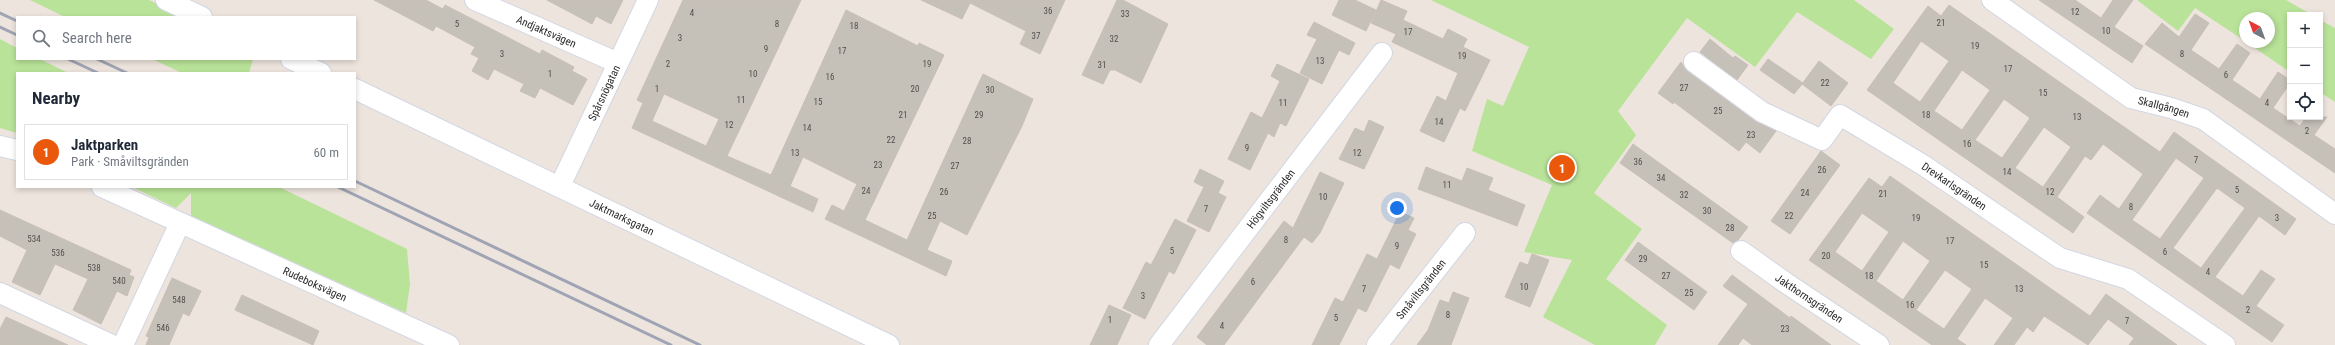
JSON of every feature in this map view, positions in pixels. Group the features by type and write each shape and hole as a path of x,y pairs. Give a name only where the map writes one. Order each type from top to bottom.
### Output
{"street":[{"path":"166,0 200,16"},
{"name":"Andjaktsvägen","path":"476,0 618,63"},
{"name":"Spårsnögatan","path":"560,186 648,0"},
{"name":"Skallgången","path":"1992,0 2131,98 2171,108 2202,119 2335,214"},
{"name":"Högviltsgränden","path":"1159,345 1382,53"},
{"path":"293,60 319,72"},
{"name":"Drevkarlsgränden","path":"1694,62 1762,112 1822,140 1840,116 1923,165 2060,258 2128,279 2225,345"},
{"name":"Jaktmarksgatan","path":"356,89 889,345"},
{"path":"0,146 16,150"},
{"name":"Rudeboksvägen","path":"104,188 449,345"},
{"path":"123,345 180,223"},
{"name":"Småviltsgränden","path":"1377,345 1465,233"},
{"name":"Jakthornsgränden","path":"1741,251 1786,284 1879,345"},
{"path":"0,293 91,340 112,345"}],"green space":[{"path":"30,0 149,0 184,16 63,16"},
{"path":"1431,0 1854,0 1894,29 1871,59 1797,12 1755,67 1687,18 1618,111 1636,135 1594,193 1642,229 1606,279 1667,325 1655,345 1595,345 1543,317 1572,260 1524,252 1552,185 1472,151 1487,99 1503,106 1529,47"},
{"path":"2137,0 2286,0 2307,12 2287,12 2287,70 2255,48 2275,48 2275,12 2239,12 2239,37 2195,8 2178,31"},
{"path":"2323,22 2335,28 2335,102 2323,94"},
{"path":"0,39 16,47 16,60 42,60 66,72 16,72 16,133 0,128"},
{"path":"154,60 253,60 249,72 180,72"},
{"path":"134,188 281,188 407,249 410,284 406,313 191,216 191,193 176,208"}],"building":[{"path":"374,0 426,0 443,9 445,5 540,54 542,50 574,67 572,71 587,79 573,105 540,88 535,98 520,91 524,84 494,69 488,80 472,71 479,58 471,54 475,47 436,26 433,31"},
{"path":"547,0 623,0 611,24 596,16 592,24"},
{"path":"683,0 801,0 727,156 771,175 846,10 918,46 919,43 944,55 865,220 907,240 983,74 1033,99 1022,126 967,235 940,221 927,250 952,261 946,276 825,219 832,205 844,211 857,184 803,157 790,186 818,199 813,212 632,128 643,103 637,100","holes":["664,94 719,119 706,146 652,121"]},
{"path":"921,0 1065,0 1040,54 1020,44 1026,31 970,3 962,19"},
{"path":"1117,0 1123,0 1168,24 1141,83 1115,70 1110,70 1103,84 1082,75"},
{"path":"1339,0 1355,0 1376,10 1366,31 1332,15"},
{"path":"1381,0 1407,11 1403,20 1443,39 1448,29 1467,39 1463,47 1490,60 1465,111 1460,108 1444,142 1420,131 1437,96 1446,101 1458,73 1392,42 1396,34 1371,23"},
{"path":"2039,0 2075,0 2101,18 2113,0 2133,0 2114,27 2143,46 2132,63"},
{"path":"1949,5 2160,152 2174,132 2296,219 2285,235 2259,216 2215,277 2243,296 2261,270 2275,279 2256,306 2284,325 2272,342 2087,213 2100,195 2119,209 2143,174 2103,144 2091,160 2085,156 2057,197 2084,217 2073,233 1867,90 1928,6 1941,16","holes":["1921,41 1949,61 1920,102 1893,83","1962,70 1990,90 1962,130 1934,111","2004,99 2030,118 2002,158 1975,140","2044,127 2071,147 2043,187 2015,168","2176,158 2204,178 2160,239 2132,220","2217,188 2245,208 2201,268 2173,248"]},
{"path":"2195,14 2209,23 2191,50 2219,69 2237,44 2239,48 2243,48 2250,53 2232,80 2260,99 2278,72 2287,78 2287,87 2273,108 2287,117 2287,120 2291,120 2300,126 2304,120 2323,120 2323,117 2327,117 2314,135 2335,149 2335,173 2145,44 2162,23 2179,37"},
{"path":"1314,22 1355,43 1349,55 1339,50 1322,84 1300,73 1317,39 1307,35"},
{"path":"1710,39 1733,58 1735,56 1748,65 1737,80 1700,52"},
{"path":"1768,59 1803,83 1794,94 1760,70"},
{"path":"1819,61 1848,83 1831,106 1802,84"},
{"path":"1681,62 1687,71 1755,121 1776,131 1760,153 1746,142 1739,151 1674,102 1673,104 1658,93"},
{"path":"1277,64 1309,79 1286,126 1280,123 1274,137 1268,133 1250,170 1228,159 1251,112 1262,118 1280,81 1271,76"},
{"path":"1369,120 1384,127 1364,169 1339,159 1355,128 1364,132"},
{"path":"1633,144 1748,227 1738,240 1733,243 1620,163"},
{"path":"1821,151 1840,165 1790,234 1771,221"},
{"path":"1426,167 1462,181 1467,168 1493,178 1488,190 1525,205 1517,226 1418,189"},
{"path":"1200,169 1224,181 1218,193 1226,197 1209,232 1187,221 1204,187 1194,182"},
{"path":"1320,172 1344,183 1320,233 1312,243 1304,237 1224,345 1207,345 1197,337 1284,221 1293,228"},
{"path":"1890,176 2090,316 2106,294 2177,345 2129,345 2134,338 2108,319 2088,345 2044,316 2033,332 2027,327 2014,345 1994,345 2013,318 1985,298 1957,339 1966,345 1932,345 1809,260 1869,178 1882,187","holes":["1862,213 1889,232 1862,271 1835,252","1903,241 1930,261 1903,300 1876,281","1945,270 1972,289 1944,329 1916,310"]},
{"path":"0,210 131,270 129,275 134,277 127,296 117,291 101,324 73,310 88,279 55,264 40,295 12,282 27,250 0,236"},
{"path":"1400,212 1414,218 1408,230 1416,234 1399,269 1390,264 1366,312 1358,308 1339,345 1312,345 1335,298 1343,302 1367,254 1377,259"},
{"path":"1175,219 1196,230 1174,274 1169,271 1145,319 1123,308 1146,262 1151,265"},
{"path":"1638,242 1707,292 1694,310 1625,260"},
{"path":"1532,254 1549,260 1530,307 1505,297 1520,262 1528,265"},
{"path":"1732,275 1790,318 1791,316 1831,345 1752,345 1743,338 1738,345 1718,345 1748,304 1723,286"},
{"path":"172,278 201,291 189,316 183,313 169,345 146,345 149,337 146,336"},
{"path":"1453,292 1469,298 1451,345 1417,345 1428,330 1440,300 1449,303"},
{"path":"242,295 319,331 313,345 235,310"},
{"path":"1109,305 1131,315 1117,345 1090,345"},
{"path":"6,317 68,345 0,345 0,329"}],"railway":[{"path":"0,13 16,21"},
{"path":"0,27 16,35"},
{"path":"70,60 96,72"},
{"path":"99,60 125,72"},
{"path":"356,181 700,345"},
{"path":"340,188 671,345"}],"place":[{"name":"Jaktparken","path":"1562,168"}]}
